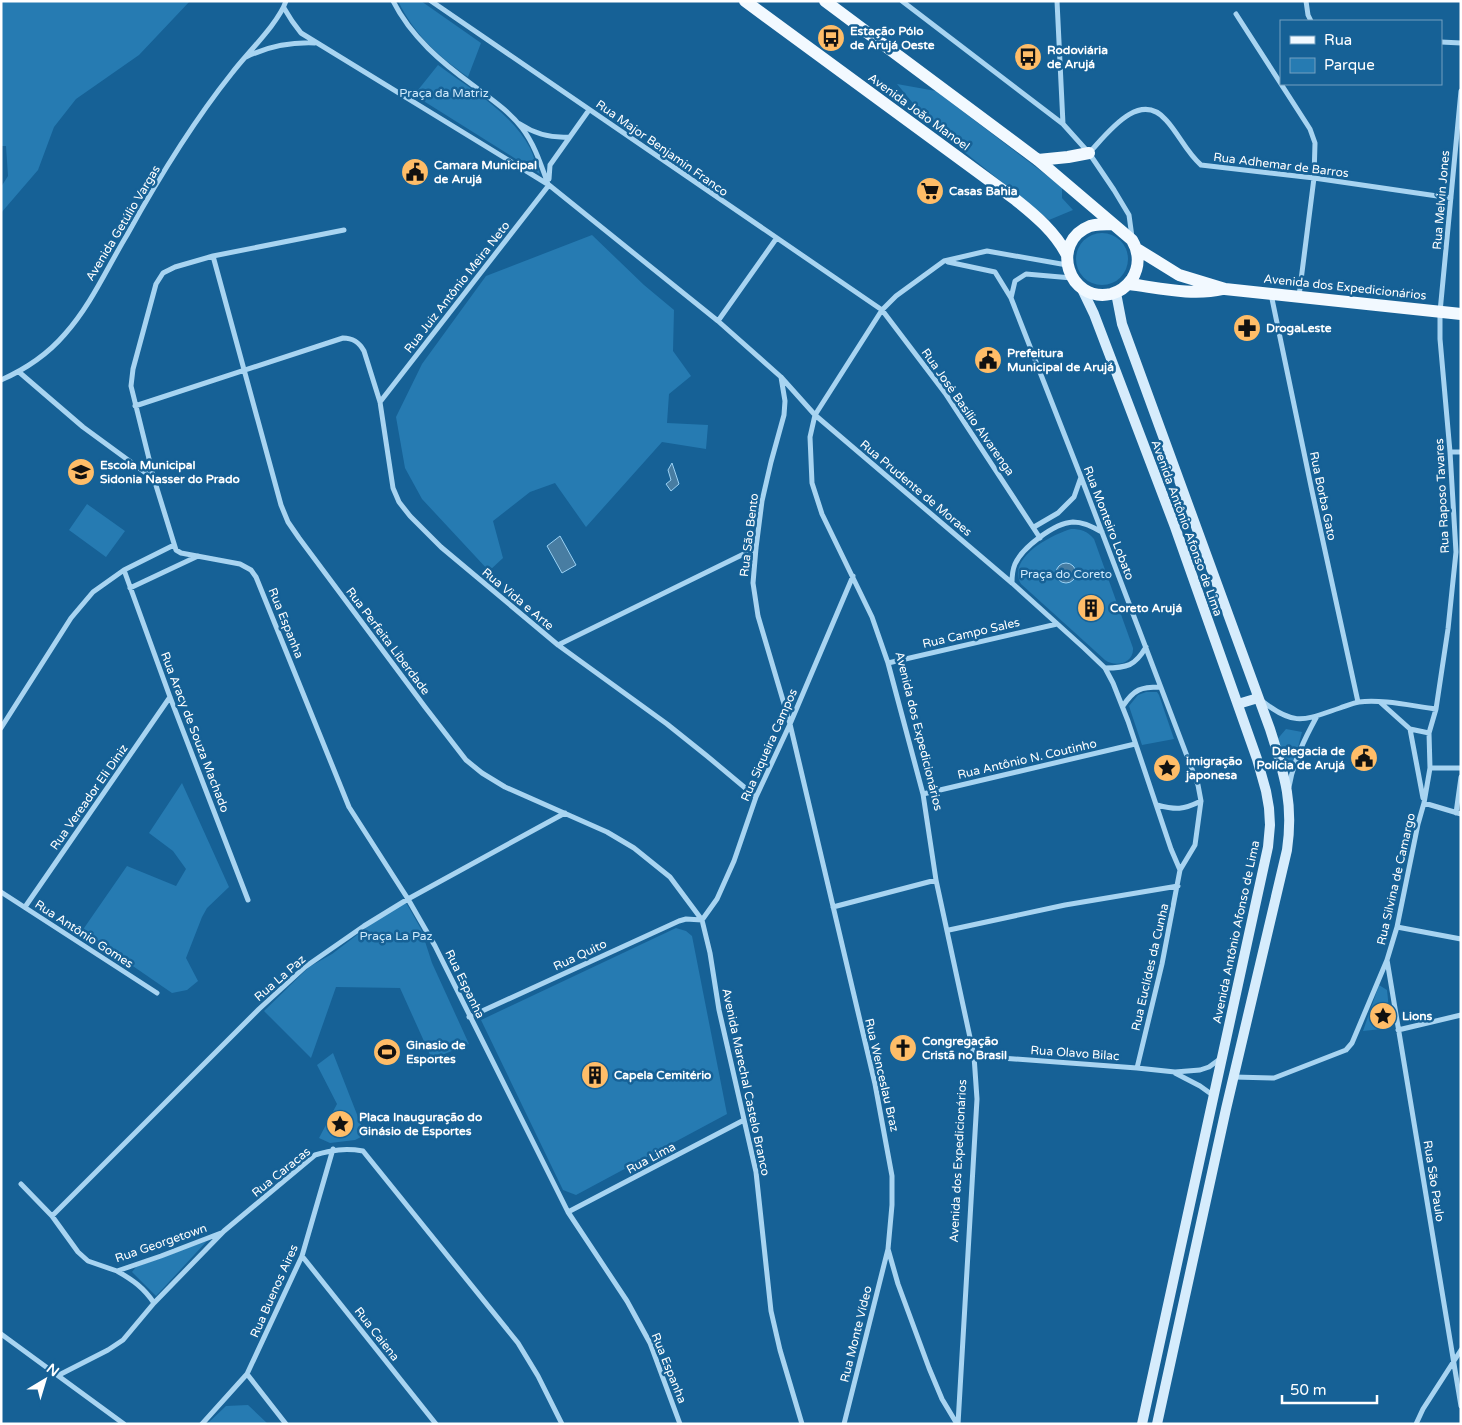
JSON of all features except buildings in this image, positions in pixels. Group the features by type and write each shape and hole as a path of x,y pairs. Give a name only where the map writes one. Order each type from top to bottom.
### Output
{"main road":[{"name":"Avenida João Manoel","path":"745,1 1016,200 1059,239 1067,260"},
{"path":"825,1 1038,160 1113,224 1135,244 1137,268 1129,284 1116,293 1093,294 1082,289 1072,278 1067,260 1070,246 1082,230 1091,226 1113,224"},
{"path":"1038,160 1068,158 1089,153"},
{"name":"Avenida dos Expedicionários","path":"1135,244 1179,275 1225,289 1461,314"},
{"name":"Avenida dos Expedicionários","path":"1129,284 1206,293 1225,289"},
{"name":"Avenida Antônio Afonso de Lima","path":"1082,289 1094,314 1175,527 1238,704 1266,791 1270,825 1268,847 1142,1424"},
{"name":"Avenida Antônio Afonso de Lima","path":"1116,293 1122,324 1270,728 1288,795 1290,826 1287,850 1219,1142 1157,1424"},
{"path":"1238,704 1258,698"},
{"path":"1268,847 1287,850"},
{"path":"1228,1030 1244,1034"},
{"path":"1205,1139 1219,1142"}],"street":[{"name":"Avenida Getúlio Vargas","path":"1,380 32,364 55,345 75,322 146,200 215,94 243,58 266,33 284,8 286,1"},
{"path":"393,1 407,24 438,59 506,110 516,121 533,145 549,185"},
{"name":"Rua Major Benjamin Franco","path":"431,1 882,310"},
{"path":"902,1 1063,124 1089,153 1129,215 1135,244"},
{"path":"1057,1 1063,124"},
{"path":"1306,1 1310,20"},
{"name":"Rua Prudente de Moraes","path":"284,8 301,33 549,185 718,322 781,377 815,415 1012,583 1105,668 1123,706 1171,850 1180,870"},
{"path":"1236,14 1280,84"},
{"name":"Avenida Getúlio Vargas","path":"243,58 280,44 295,42 317,43"},
{"path":"1442,42 1461,43"},
{"path":"1281,85 1313,136 1315,143 1314,178 1299,296"},
{"name":"Rua Melvin Jones","path":"1440,312 1461,90"},
{"path":"549,185 548,174 550,165 589,110"},
{"name":"Rua Adhemar de Barros","path":"1089,153 1120,120 1136,110 1152,110 1165,118 1192,157 1202,165 1314,178 1451,198"},
{"path":"516,121 552,137 570,137"},
{"name":"Rua Juiz Antônio Meira Neto","path":"380,402 549,185"},
{"path":"1,728 71,618 93,592 124,570 174,544 154,479 131,386 133,368 159,278 168,270 212,256 344,230"},
{"path":"718,322 776,239"},
{"name":"Avenida dos Expedicionários","path":"957,1424 976,1099 974,1056 949,930 936,880 923,794 888,663 872,617 822,514 812,483 810,437 815,415 882,310 896,296 944,261 987,251 1067,260"},
{"name":"Rua Perfeita Liberdade","path":"212,256 281,505 288,522 299,538 466,760 482,774 505,787 607,832 634,848 670,878 702,920"},
{"name":"Rua Monteiro Lobato","path":"944,261 995,272 1011,298 1081,477 1198,785 1201,801 1195,845 1180,870"},
{"path":"1011,298 1015,281 1026,274 1072,278"},
{"name":"Rua Borba Gato","path":"1271,293 1358,702"},
{"name":"Rua José Basílio Alvarenga","path":"882,310 945,393 1040,538"},
{"name":"Rua Raposo Tavares","path":"1430,768 1430,733 1436,708 1448,629 1456,552 1450,452 1440,339 1440,312"},
{"name":"Rua Vida e Arte","path":"245,371 343,338 354,340 364,351 380,402 394,488 404,509 418,525 558,645 667,724 756,797"},
{"path":"135,406 245,371"},
{"path":"19,372 83,427 154,479"},
{"name":"Rua São Bento","path":"781,377 785,401 784,416 770,462 762,501 754,583 758,616 790,724"},
{"path":"1450,452 1461,452"},
{"path":"1034,527 1058,513 1074,497 1081,477"},
{"path":"1012,583 1012,574 1017,560 1026,548 1065,523 1082,523 1102,533"},
{"name":"Rua Espanha","path":"174,544 176,550 181,553 246,566 256,577 349,807 408,899 435,946 568,1212 650,1343 680,1424"},
{"path":"558,645 756,548"},
{"path":"130,588 198,556"},
{"name":"Rua Aracy de Souza Machado","path":"124,570 170,697 248,900"},
{"name":"Rua Siqueira Campos","path":"702,920 717,899 756,797 790,724 853,576"},
{"name":"Rua Campo Sales","path":"888,663 1057,624"},
{"path":"1105,668 1118,668 1134,663 1146,647"},
{"path":"1123,706 1134,691 1143,688 1160,687"},
{"name":"Rua Vereador Eli Diniz","path":"25,907 170,697"},
{"path":"1258,698 1278,714 1292,719 1317,716 1358,702 1381,702 1436,708"},
{"path":"1381,702 1410,729 1430,733"},
{"path":"1288,795 1291,772 1306,735 1317,716"},
{"name":"Rua Wenceslau Braz","path":"790,724 876,1084 889,1150 892,1176 892,1205 888,1249 898,1284 929,1368 942,1399 957,1424"},
{"path":"1410,729 1424,803 1458,814 1461,777"},
{"name":"Rua Antônio N. Coutinho","path":"923,794 1135,744"},
{"path":"1430,768 1461,768"},
{"name":"Rua Silvina de Camargo","path":"1387,960 1397,927 1430,768"},
{"path":"1157,804 1178,809 1187,808 1201,801"},
{"name":"Rua La Paz","path":"52,1216 259,1009 298,973 364,926 408,899 565,813"},
{"name":"Rua Euclídes da Cunha","path":"1137,1068 1162,964 1180,870"},
{"path":"833,907 936,880"},
{"path":"949,930 1065,905 1178,886"},
{"name":"Rua Antônio Gomes","path":"1,892 157,993"},
{"name":"Rua Quito","path":"469,1017 679,921 686,919 702,920"},
{"name":"Avenida Marechal Castelo Branco","path":"702,920 710,953 719,1010 756,1172 771,1312 802,1424"},
{"path":"1397,927 1461,940"},
{"path":"1234,1077 1274,1078 1346,1050 1352,1043 1387,960"},
{"name":"Rua São Paulo","path":"1387,960 1461,1406"},
{"path":"1398,1030 1461,1015"},
{"name":"Rua Olavo Bilac","path":"974,1056 1174,1072 1205,1069 1223,1057"},
{"name":"Rua Olavo Bilac","path":"1174,1072 1214,1096"},
{"name":"Rua Lima","path":"568,1212 744,1120"},
{"name":"Rua Caracas","path":"59,1375 124,1340 154,1303 224,1231 315,1155 333,1149 350,1149 363,1152 518,1343 538,1376 562,1424"},
{"name":"Rua Buenos Aires","path":"202,1424 247,1374 302,1256 333,1149"},
{"name":"Rua Georgetown","path":"21,1184 52,1216 78,1252 88,1261 117,1271 224,1231"},
{"name":"Rua Monte Vídeo","path":"844,1424 888,1249"},
{"name":"Rua Caiena","path":"302,1256 436,1424"},
{"path":"117,1271 136,1282 145,1290 154,1303"},
{"path":"1,1334 124,1424"},
{"path":"1416,1424 1423,1409 1461,1350"},
{"path":"247,1374 286,1424"}],"green space":[{"path":"1,1 190,1 139,55 76,99 54,127 38,170 1,213 1,187 8,176 6,146 1,146"},
{"path":"398,1 421,1 481,43 468,77 446,61 428,44 412,24"},
{"name":"Praça da Matriz","path":"438,65 501,112 522,135 530,148 540,174 414,95"},
{"path":"897,84 936,91 1062,187 1062,198 1073,210 1049,220 932,126"},
{"path":"1097,233 1107,233 1121,240 1128,254 1128,264 1121,278 1107,285 1097,285 1087,281 1080,274 1076,264 1076,254 1080,244 1087,237"},
{"path":"592,235 644,285 674,310 673,351 691,376 669,394 667,423 708,425 706,449 662,442 586,527 555,483 530,492 493,521 503,558 489,571 422,499 405,468 396,417 422,364 486,276"},
{"path":"87,504 125,531 106,557 69,530"},
{"name":"Praça do Coreto","path":"1071,529 1084,531 1094,539 1133,648 1131,657 1124,663 1114,664 1105,660 1021,584 1018,574 1020,565 1025,557 1042,542"},
{"path":"1146,692 1157,692 1159,695 1174,739 1142,745 1129,706 1138,695"},
{"path":"1286,729 1302,732 1294,762 1285,760 1275,742"},
{"path":"182,783 229,887 207,908 186,958 198,981 187,990 172,993 82,931 127,866 176,886 186,869 173,851 149,833"},
{"name":"Praça La Paz","path":"404,899 421,929 432,963 469,1044 432,1059 400,988 336,987 311,1058 264,1011 309,967 332,954"},
{"path":"676,928 686,931 692,936 727,1114 576,1195 563,1190 481,1020"},
{"path":"1379,985 1387,990 1391,1028 1363,1031"},
{"path":"333,1053 365,1135 355,1140 330,1143 319,1138 337,1104 317,1065"},
{"path":"207,1241 156,1296 132,1272 136,1267"},
{"path":"248,1405 268,1424 207,1424 226,1406"}],"shaded area":[{"path":"672,463 679,484 671,491 666,484 671,480 668,470"},
{"path":"560,536 576,565 562,573 547,546"},
{"path":"1066,563 1073,566 1076,573 1073,580 1066,583 1059,580 1056,573 1059,566"}],"place":[{"name":"Estação Pólo de Arujá Oeste","path":"831,38"},
{"name":"Rodoviária de Arujá","path":"1028,57"},
{"name":"Camara Municipal de Arujá","path":"415,172"},
{"name":"Casas Bahia","path":"930,191"},
{"name":"DrogaLeste","path":"1247,328"},
{"name":"Prefeitura Municipal de Arujá","path":"988,360"},
{"name":"Escola Municipal Sidonia Nasser do Prado","path":"81,472"},
{"name":"Coreto Arujá","path":"1091,608"},
{"name":"Delegacia de Polícia de Arujá","path":"1364,758"},
{"name":"imigração japonesa","path":"1167,768"},
{"name":"Lions","path":"1383,1016"},
{"name":"Congregação Cristã no Brasil","path":"903,1048"},
{"name":"Ginasio de Esportes","path":"387,1052"},
{"name":"Capela Cemitério","path":"595,1075"},
{"name":"Placa Inauguração do Ginásio de Esportes","path":"340,1124"}]}
